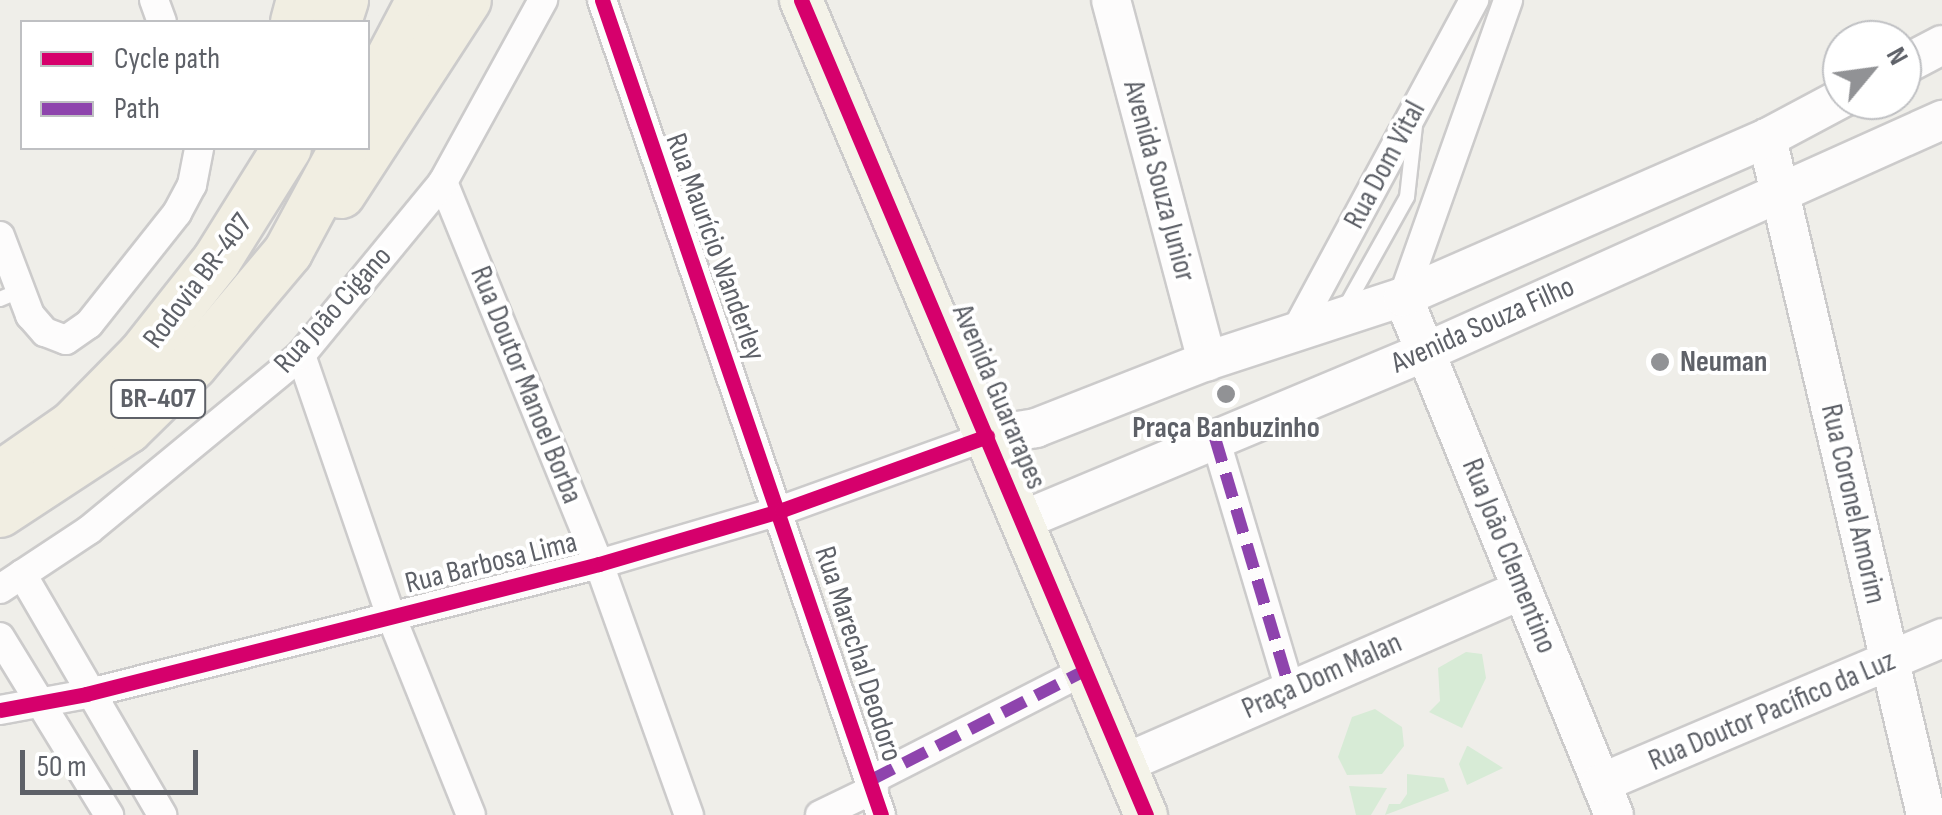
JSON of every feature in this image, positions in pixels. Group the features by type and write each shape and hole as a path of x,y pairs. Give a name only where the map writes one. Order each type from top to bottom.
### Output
{"highway":[{"path":"370,98 421,0"},
{"path":"370,150 467,0"},
{"path":"218,260 259,150"},
{"name":"Rodovia BR-407","path":"0,476 87,411 142,355 218,260 286,150"},
{"name":"Rodovia BR-407","path":"0,513 128,428 238,316 288,252 343,150"},
{"path":"288,252 334,205 370,150"}],"main road":[{"name":"Avenida Guararapes","path":"801,0 987,436 1082,672 1146,815"},
{"name":"Avenida Souza Junior","path":"1112,0 1206,361"},
{"name":"Avenida Souza Filho","path":"987,436 1036,428 1206,361 1403,296 1767,138 1822,109"},
{"name":"Avenida Souza Filho","path":"1020,520 1428,351 1942,120"},
{"name":"Rua Coronel Amorim","path":"1767,138 1926,815"},
{"name":"Rua João Clementino","path":"1403,296 1608,799"},
{"name":"Praça Dom Malan","path":"1124,764 1522,590"},
{"name":"Rua Doutor Pacífico da Luz","path":"1608,799 1942,638"}],"street":[{"name":"Rua João Cigano","path":"11,582 89,530 301,354 442,182 544,0"},
{"name":"Rua Maurício Wanderley","path":"602,0 676,226 782,510"},
{"name":"Rua Dom Vital","path":"1296,329 1474,0"},
{"name":"Rua Dom Vital","path":"1403,296 1508,0"},
{"path":"0,236 17,301 60,340 89,324 177,213 192,185 199,150"},
{"name":"Rua Doutor Manoel Borba","path":"442,182 599,564 689,815"},
{"path":"301,354 391,616 471,815"},
{"name":"Rua Barbosa Lima","path":"0,710 86,694 599,564 782,510 987,436"},
{"path":"1215,438 1290,689"},
{"name":"Rua Marechal Deodoro","path":"782,510 875,795"},
{"path":"11,582 162,815"},
{"path":"0,638 109,815"},
{"path":"820,815 875,795 1082,672"}],"lane":[{"path":"1340,315 1407,197 1417,105"}],"green space":[{"path":"1466,652 1482,654 1486,678 1462,728 1429,712 1440,701 1438,668"},
{"path":"1375,709 1402,727 1404,746 1382,774 1347,775 1338,757 1352,717"},
{"path":"1467,746 1503,768 1467,785 1459,764"},
{"path":"1407,774 1444,778 1449,791 1385,815 1389,804 1400,804 1407,794"},
{"path":"1349,786 1387,788 1371,815 1356,815"}],"marked path":[{"path":"1215,438 1290,689"},
{"path":"871,780 1082,672"}],"cycle path":[{"path":"602,0 881,815"},
{"path":"801,0 1146,815"},
{"path":"0,710 86,694 599,564 782,510 987,436"}],"place":[{"name":"Neuman","path":"1660,362"},
{"name":"Praça Banbuzinho","path":"1226,394"}]}
